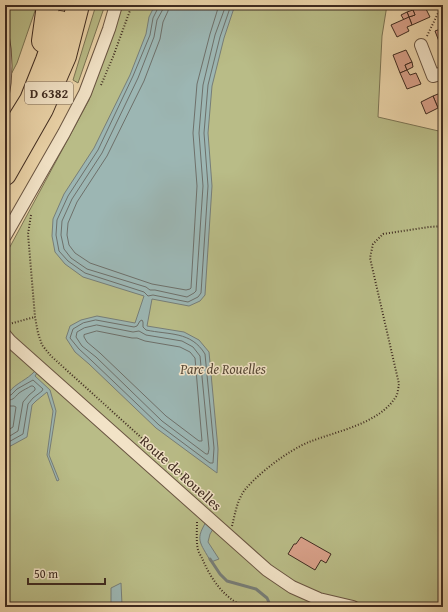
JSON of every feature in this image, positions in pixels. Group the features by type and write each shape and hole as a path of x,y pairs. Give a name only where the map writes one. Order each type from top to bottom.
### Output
{"highway":[{"path":"5,129 42,42 48,5"},
{"name":"D 6382","path":"5,142 31,100 59,25 63,5"},
{"name":"D 6382","path":"5,174 42,109 62,63 78,5"}],"street":[{"path":"5,236 64,133 84,93 109,29 116,5"},
{"path":"421,45 434,76 443,73"},
{"name":"Route de Rouelles","path":"5,335 267,570 292,587 319,599 353,607"}],"lane":[{"path":"5,32 9,60 9,83 5,100"}],"path":[{"path":"99,90 132,5"},
{"path":"421,45 442,5"},
{"path":"31,214 28,234 35,317 42,345 51,356 197,488 198,550 207,570 218,586 231,598 250,607"},
{"path":"229,536 236,508 244,492 261,473 285,455 308,442 342,431 366,421 386,409 396,397 399,384 370,258 373,244 384,234 443,226"},
{"path":"5,326 35,317"},
{"path":"5,590 9,607"}],"green space":[{"path":"5,5 37,5 17,63 5,86"},
{"path":"96,5 105,5 78,83 73,80"},
{"name":"Parc de Rouelles","path":"122,5 387,5 382,36 378,117 443,132 443,607 5,607 5,256 89,100"}],"water":[{"path":"155,5 235,5 224,38 212,86 208,133 212,186 205,295 200,301 189,306 152,299 147,326 184,332 199,340 209,352 218,449 217,473 156,428 75,352 66,338 70,326 81,320 97,316 135,323 144,296 83,277 65,264 55,252 52,236 53,219 64,194 94,148 130,75 146,34 149,17"},
{"path":"35,371 37,373 35,376 50,390 56,411 49,455 59,480 57,481 47,455 53,411 47,392 32,405 27,437 5,449 5,391 9,392"},
{"path":"208,519 215,526 210,534 208,542 219,559 211,562 200,541 201,532"},
{"path":"121,583 122,605 111,607 111,588"}],"building":[{"path":"424,5 430,17 412,25 409,17 415,15 413,10"},
{"path":"413,10 415,15 409,17 407,12"},
{"path":"407,12 409,17 404,20 401,15"},
{"path":"409,17 412,25 407,27 409,31 397,37 391,25"},
{"path":"443,28 443,43 440,44 435,31"},
{"path":"406,50 412,62 405,65 407,70 400,73 393,55"},
{"path":"412,62 413,67 407,70 405,65"},
{"path":"407,70 410,75 416,73 421,84 407,89 400,73"},
{"path":"443,92 443,106 438,108 433,96"},
{"path":"433,96 438,108 426,114 421,102"},
{"path":"301,537 331,554 326,563 321,560 315,570 288,554 294,544 296,544"}],"waterway":[{"path":"210,559 220,574 227,581 256,589 267,598 271,607"}]}
